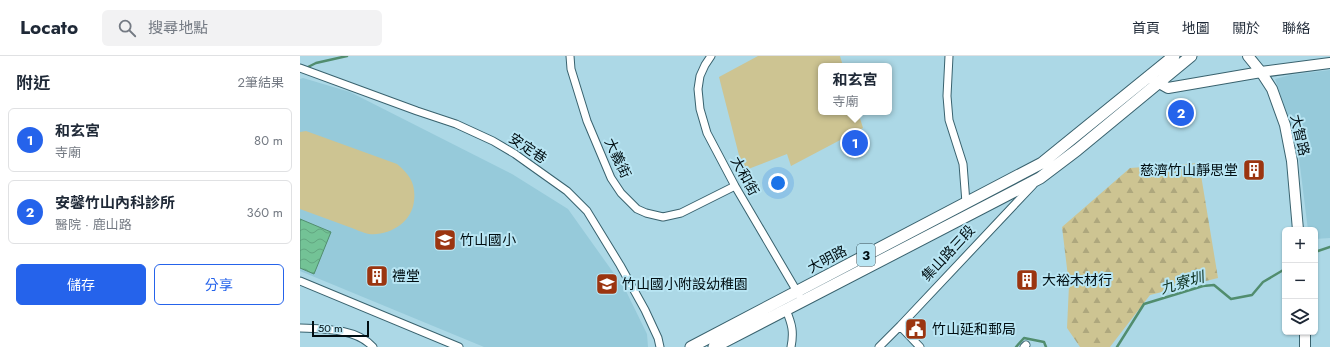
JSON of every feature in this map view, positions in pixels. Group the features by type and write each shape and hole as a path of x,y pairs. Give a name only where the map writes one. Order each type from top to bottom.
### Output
{"main road":[{"name":"集山路三段","path":"1040,178 1077,150 1154,80 1174,56"},
{"name":"集山路三段","path":"1042,163 1154,80 1191,56"},
{"name":"大明路","path":"712,344 796,292 1042,163"},
{"name":"大明路","path":"691,347 712,344 804,302 1040,178"}],"street":[{"name":"大義街","path":"570,56 571,69 588,121 611,178 621,193 637,209 646,213 663,216 682,213 735,186"},
{"name":"大和街","path":"711,56 700,76 698,89 698,102 707,133 735,186 796,292 804,302"},
{"path":"949,56 947,96 949,120 963,164 966,203"},
{"name":"大智路","path":"1248,56 1272,89 1284,125 1292,161 1298,227"},
{"path":"1154,80 1168,88 1261,72 1330,63"},
{"name":"安定巷","path":"300,68 456,124 493,141 515,154 567,191 587,212 620,264 646,310 658,338 660,347"},
{"path":"1040,178 1042,163"},
{"name":"集山路三段","path":"879,347 1040,178"},
{"path":"300,282 459,347"},
{"path":"786,310 791,321 794,334 791,347"},
{"path":"900,326 920,347"},
{"path":"300,328 340,330 363,339 373,347"},
{"path":"1305,335 1305,347"}],"shaded area":[{"path":"1330,70 1330,238 1318,239 1318,227 1308,227 1297,142 1275,79 1290,75"},
{"name":"竹山國小","path":"303,78 350,92 512,174 568,209 625,289 647,334 648,347 484,347 300,271 300,79"}],"green space":[{"path":"758,56 840,56 842,63 818,63 818,115 859,115 863,128 791,166 787,154 743,171 719,77"},
{"path":"306,131 397,164 402,168 409,176 414,190 412,209 404,221 399,226 385,233 369,234 300,209 300,132"},
{"path":"1199,163 1218,278 1150,295 1110,347 1080,347 1067,328 1069,285 1062,227 1130,168"}],"water":[{"path":"300,219 331,232 314,274 300,268"}],"waterway":[{"path":"306,68 316,63 347,56"},
{"name":"九寮圳","path":"1318,251 1330,247"},
{"name":"九寮圳","path":"1117,347 1144,304 1203,286 1214,285 1231,299 1252,295 1263,282 1282,271"},
{"name":"九寮圳","path":"1016,347 1024,338 1044,342 1046,347"}],"place":[{"name":"安馨竹山內科診所","path":"1181,113"},
{"name":"和玄宮","path":"855,143"},
{"name":"慈濟竹山靜思堂","path":"1254,170"},
{"name":"竹山國小","path":"445,240"},
{"name":"禮堂","path":"377,276"},
{"name":"大裕木材行","path":"1027,280"},
{"name":"竹山國小附設幼稚園","path":"607,284"},
{"name":"竹山延和郵局","path":"916,329"}]}
